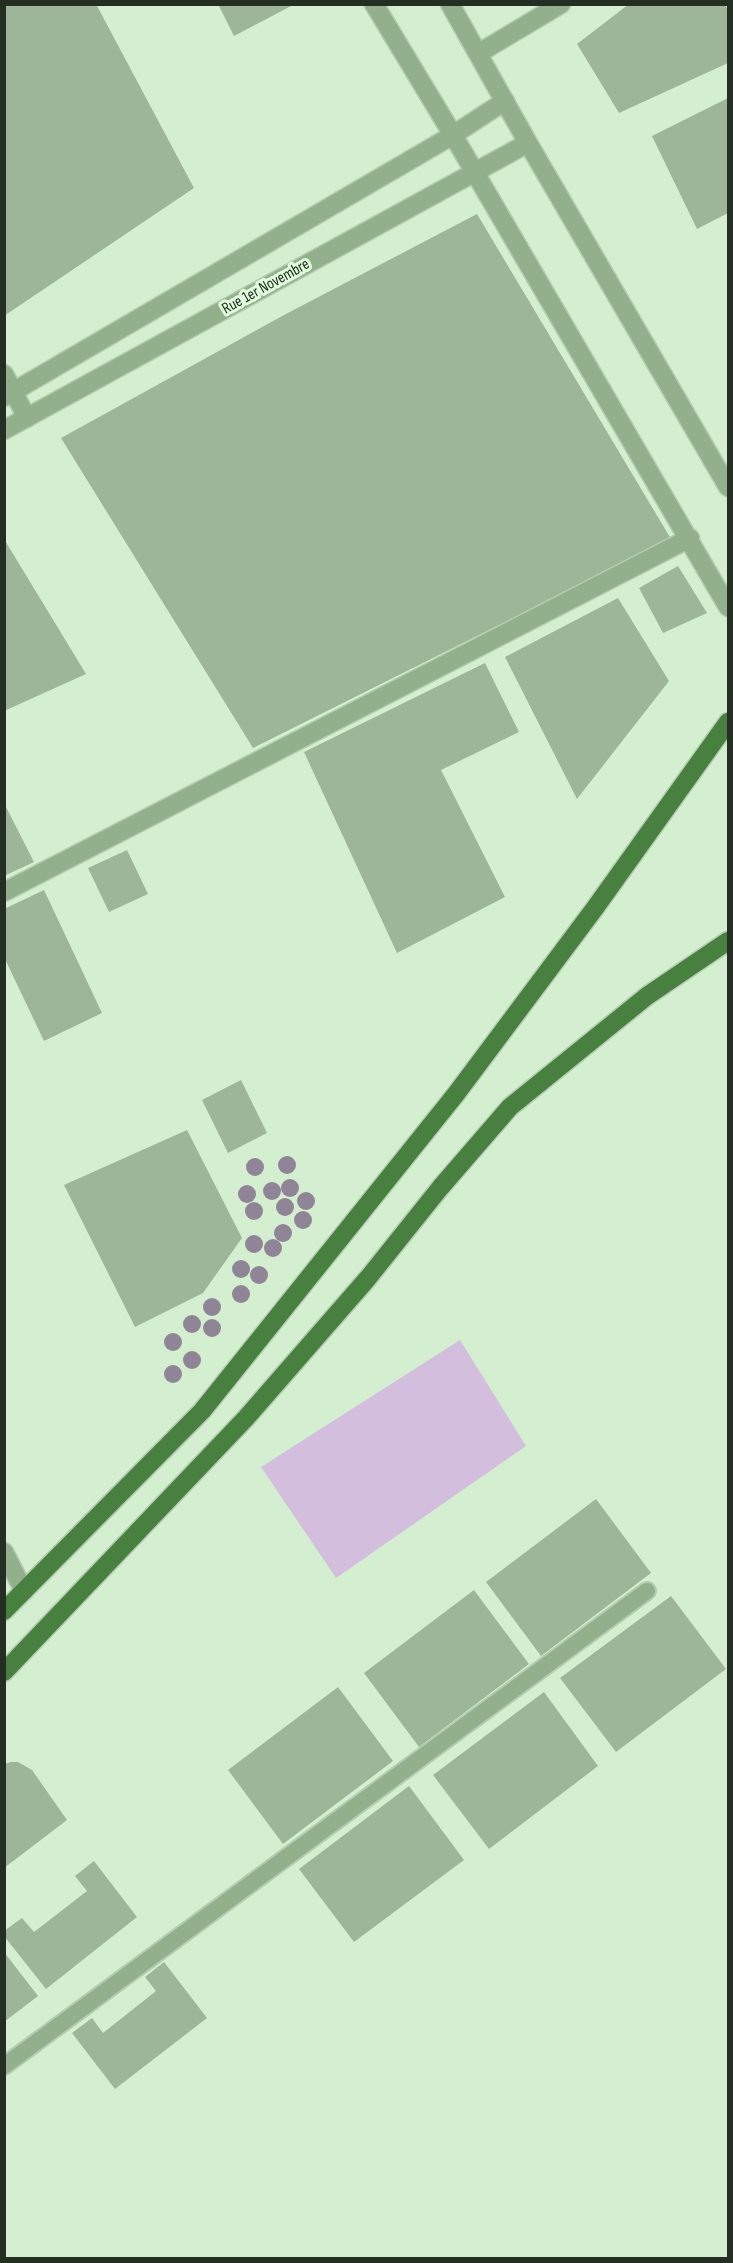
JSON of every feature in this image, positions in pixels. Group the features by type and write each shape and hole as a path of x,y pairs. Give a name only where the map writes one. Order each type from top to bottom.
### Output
{"main road":[{"path":"4,1611 201,1411 456,1094 729,722"},
{"path":"4,1672 246,1418 368,1278 440,1188 510,1107 648,996 729,941"}],"street":[{"path":"374,4 729,607"},
{"path":"450,4 528,144 729,487"},
{"path":"479,53 561,4"},
{"path":"9,395 453,135 505,102"},
{"name":"Rue 1er Novembre","path":"4,430 528,144"},
{"path":"4,374 9,395 27,418"},
{"path":"4,892 690,538"},
{"path":"4,1552 24,1591"}],"lane":[{"path":"4,2066 647,1591"}],"shaded area":[{"path":"460,1340 526,1446 336,1578 261,1467"}],"building":[{"path":"4,4 96,4 194,188 4,316"},
{"path":"218,4 295,4 234,36"},
{"path":"629,4 725,4 728,10 728,63 619,113 577,44"},
{"path":"728,98 728,213 697,229 652,136"},
{"path":"477,214 671,539 253,748 61,438 284,315"},
{"path":"4,539 86,674 4,711"},
{"path":"678,566 707,613 663,633 639,588"},
{"path":"618,598 669,681 577,799 505,657"},
{"path":"485,663 519,732 441,770 505,897 397,953 304,752"},
{"path":"4,803 34,862 4,876"},
{"path":"127,850 148,894 109,912 88,868"},
{"path":"44,890 102,1013 44,1041 4,957 4,909"},
{"path":"241,1080 267,1133 228,1153 202,1100"},
{"path":"187,1130 242,1238 203,1293 135,1327 64,1185"},
{"path":"596,1499 651,1573 541,1656 486,1582"},
{"path":"474,1590 529,1664 419,1747 364,1673"},
{"path":"671,1596 726,1669 616,1752 560,1678"},
{"path":"338,1687 393,1761 283,1844 228,1770"},
{"path":"544,1692 598,1766 489,1849 433,1775"},
{"path":"18,1762 32,1770 67,1820 4,1868 4,1764"},
{"path":"409,1786 464,1860 354,1942 299,1869"},
{"path":"94,1861 137,1917 46,1989 4,1936 4,1931 22,1918 34,1932 87,1891 75,1876"},
{"path":"4,1952 38,1996 4,2022"},
{"path":"164,1962 207,2018 115,2089 72,2033 92,2018 103,2033 156,1991 145,1977"}]}
